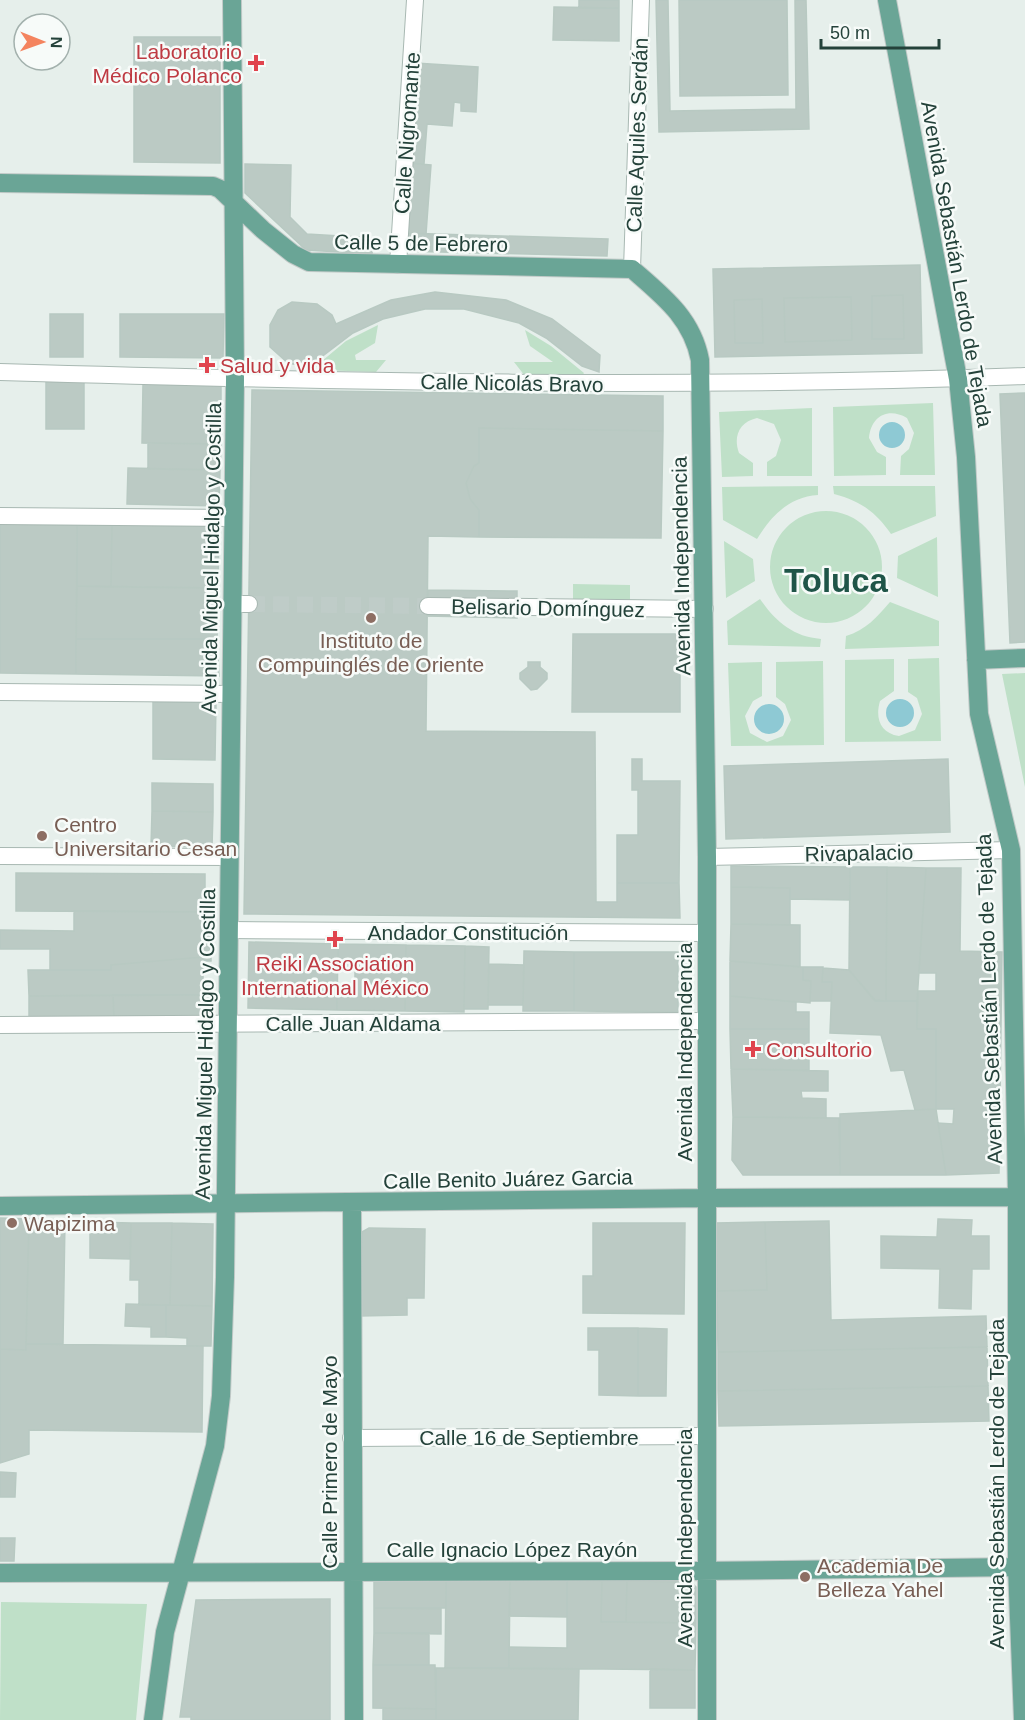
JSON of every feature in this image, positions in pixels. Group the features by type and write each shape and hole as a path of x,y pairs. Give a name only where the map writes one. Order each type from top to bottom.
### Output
{"main road":[{"name":"Avenida Miguel Hidalgo y Costilla","path":"153,1720 165,1632 179,1574 208,1478 219,1417 226,1205 232,694 241,604 234,518 232,0"},
{"name":"Avenida Sebastián Lerdo de Tejada","path":"887,0 958,379 966,457 979,714 1011,850 1017,1197 1021,1218 1023,1720"},
{"name":"Calle 5 de Febrero","path":"0,183 204,184 220,189 293,254 309,262 632,269"},
{"name":"Avenida Independencia","path":"632,269 666,297 686,323 698,351 701,383 707,857 707,1720"},
{"path":"975,660 1025,658"},
{"name":"Calle Benito Juárez Garcia","path":"0,1206 1017,1197"},
{"name":"Calle Primero de Mayo","path":"352,1204 351,1438 354,1720"},
{"name":"Calle Ignacio López Rayón","path":"0,1573 707,1571 1021,1567"}],"street":[{"name":"Calle Nigromante","path":"398,265 415,0"},
{"name":"Calle Aquiles Serdán","path":"632,269 641,0"},
{"name":"Calle Nicolás Bravo","path":"0,372 235,379 701,383 1025,376"},
{"path":"0,516 234,518"},
{"name":"Belisario Domínguez","path":"428,606 705,609"},
{"path":"0,692 232,694"},
{"name":"Rivapalacio","path":"707,857 1011,850"},
{"path":"0,856 230,858"},
{"name":"Andador Constitución","path":"229,930 706,933"},
{"name":"Calle Juan Aldama","path":"0,1025 706,1021"},
{"name":"Calle 16 de Septiembre","path":"351,1438 707,1436"}],"green space":[{"path":"378,325 375,343 355,355 356,360 386,360 376,372 319,370 316,366 346,341"},
{"path":"525,330 551,346 584,373 582,376 525,376 514,362 553,362 530,346"},
{"path":"933,403 935,475 900,475 901,456 909,449 914,433 907,418 893,413 877,419 870,430 869,438 877,452 886,457 886,475 834,476 833,407"},
{"path":"812,408 812,476 767,476 767,462 776,456 781,440 774,424 757,418 746,423 737,436 739,453 753,463 753,476 722,477 719,412"},
{"path":"818,486 818,495 798,499 782,509 757,539 723,520 722,487"},
{"path":"833,486 935,486 936,516 891,534 866,508 834,494"},
{"path":"826,511 847,515 866,527 878,546 882,567 878,588 866,607 847,619 826,623 805,619 786,607 774,588 770,567 774,546 786,527 805,515"},
{"path":"937,537 938,597 897,578 898,556"},
{"path":"724,541 753,559 755,581 726,598"},
{"path":"573,584 630,585 630,605 573,604"},
{"path":"760,599 779,621 793,631 821,639 820,647 728,645 727,621"},
{"path":"890,602 939,621 939,646 845,649 846,636 865,627"},
{"path":"939,658 941,741 845,742 845,660 894,659 894,691 880,701 878,713 883,728 899,736 915,730 922,714 917,698 908,692 908,659"},
{"path":"823,661 824,745 731,746 728,663 762,662 762,696 753,701 745,716 750,733 767,742 783,736 791,720 785,704 776,697 776,662"},
{"path":"1025,673 1025,787 1002,674"},
{"path":"1,1602 147,1604 136,1720 0,1720"}],"water":[{"path":"892,422 901,426 905,435 901,444 892,448 883,444 879,435 883,426"},
{"path":"900,699 910,703 914,713 910,723 900,727 890,723 886,713 890,703"},
{"path":"769,704 780,708 784,719 780,730 769,734 758,730 754,719 758,708"}],"building":[{"path":"579,0 619,0 619,8 579,8"},
{"path":"656,0 668,0 670,111 796,109 795,0 806,0 809,129 659,132"},
{"path":"679,0 787,0 788,95 680,96"},
{"path":"554,7 619,8 619,41 553,40"},
{"path":"134,37 220,37 220,163 134,162"},
{"path":"415,63 478,67 476,112 461,111 461,103 454,102 452,126 427,124 424,164 407,163"},
{"path":"407,163 431,165 426,234 403,233"},
{"path":"245,164 291,165 290,217 307,234 373,238 372,254 306,250 245,193"},
{"path":"403,233 608,239 607,256 402,251"},
{"path":"920,265 922,353 715,357 713,269","holes":["903,295 904,339 872,339 872,296","851,297 852,340 785,342 784,298","762,299 763,343 735,343 734,300"]},
{"path":"435,292 506,300 552,319 600,355 599,372 582,366 546,338 519,323 464,309 425,309 383,319 353,333 312,364 304,366 288,363 270,347 270,325 278,310 292,302 317,304 332,315 336,324 391,300"},
{"path":"903,295 904,339 872,339 872,296"},
{"path":"851,297 852,340 785,342 784,298"},
{"path":"762,299 763,343 735,343 734,300"},
{"path":"50,314 83,314 83,357 50,357"},
{"path":"120,314 224,314 223,358 120,357"},
{"path":"46,381 84,381 84,429 46,429"},
{"path":"143,384 221,385 221,444 142,443"},
{"path":"252,390 663,396 663,431 479,428 479,463 474,466 466,483 470,499 479,510 479,537 428,536 426,731 595,732 596,902 617,902 617,883 679,883 680,918 244,914"},
{"path":"1025,393 1025,642 1010,643 1000,394"},
{"path":"479,428 663,431 661,538 479,537 479,510 470,499 466,483 474,466 479,463"},
{"path":"148,443 221,444 220,470 148,469"},
{"path":"128,468 220,470 219,506 127,504"},
{"path":"0,524 77,525 76,674 0,673"},
{"path":"77,525 112,525 111,587 77,586"},
{"path":"112,525 219,526 218,588 111,587"},
{"path":"77,586 218,588 217,639 76,639"},
{"path":"428,590 517,591 517,618 427,616"},
{"path":"573,634 680,634 680,712 572,712"},
{"path":"76,639 217,639 219,676 76,674"},
{"path":"528,662 540,662 540,667 547,673 547,679 537,689 531,690 520,679 520,673 528,667"},
{"path":"153,702 216,702 215,760 153,759"},
{"path":"632,759 642,759 642,781 680,781 679,883 617,883 617,835 638,835 638,790 632,790"},
{"path":"948,759 950,832 726,839 724,766"},
{"path":"152,783 213,784 213,812 152,811"},
{"path":"152,811 213,812 212,847 151,846"},
{"path":"731,866 850,867 850,900 790,899 790,888 731,887"},
{"path":"850,867 887,867 886,1001 875,1000 849,970"},
{"path":"887,867 926,868 917,1001 886,1001"},
{"path":"926,868 961,868 960,951 1002,952 999,1173 946,1175 938,1123 953,1124 954,1109 936,1109 936,1029 917,1029 918,991 936,991 936,973 919,973"},
{"path":"16,873 205,874 205,912 16,911"},
{"path":"731,887 790,888 790,925 731,924"},
{"path":"74,911 212,912 211,961 203,961 203,957 111,965 111,970 50,970 50,949 0,949 0,930 74,931"},
{"path":"731,924 800,925 800,967 730,961"},
{"path":"249,942 338,944 337,1010 248,1008"},
{"path":"338,944 406,945 405,1011 337,1010 337,992 355,992 355,966 338,966"},
{"path":"406,945 465,946 464,1012 405,1011"},
{"path":"465,946 489,947 488,1009 464,1009"},
{"path":"524,951 574,952 574,1011 523,1011"},
{"path":"574,952 678,952 678,1012 574,1011"},
{"path":"203,957 203,995 29,996 28,970 111,970 111,965"},
{"path":"730,961 803,967 803,980 811,981 810,1003 730,996"},
{"path":"489,964 524,965 523,1005 488,1005"},
{"path":"803,967 823,967 822,982 832,982 831,1001 810,1001 811,981 803,980"},
{"path":"823,968 849,970 875,1001 917,1001 917,1029 936,1029 936,1109 915,1110 904,1070 891,1071 881,1035 830,1033 832,982 822,982"},
{"path":"113,995 114,1018 29,1018 29,996"},
{"path":"113,995 209,995 209,1017 114,1018"},
{"path":"730,996 796,1002 796,1012 809,1012 809,1029 730,1029"},
{"path":"730,1029 809,1029 809,1070 731,1069"},
{"path":"731,1069 828,1071 828,1091 801,1091 802,1098 826,1099 826,1118 733,1117"},
{"path":"936,1109 946,1175 840,1175 840,1114"},
{"path":"733,1117 839,1118 840,1175 743,1175 732,1160"},
{"path":"0,1218 29,1219 26,1350 0,1349"},
{"path":"29,1219 65,1220 63,1344 26,1344"},
{"path":"938,1219 972,1220 971,1236 989,1236 989,1269 972,1269 971,1309 939,1308 940,1269 881,1268 881,1236 937,1237"},
{"path":"829,1221 831,1320 986,1316 987,1347 718,1352 717,1291 767,1290 765,1222"},
{"path":"90,1222 131,1223 130,1259 90,1258"},
{"path":"765,1222 767,1290 717,1291 716,1223"},
{"path":"131,1223 172,1223 170,1305 139,1305 139,1280 130,1280"},
{"path":"172,1223 213,1224 212,1306 170,1305"},
{"path":"593,1223 685,1223 684,1314 583,1313 583,1276 593,1276"},
{"path":"369,1228 425,1229 424,1298 407,1298 407,1315 360,1316 362,1232"},
{"path":"126,1304 166,1305 166,1337 151,1337 151,1327 125,1326"},
{"path":"166,1305 212,1306 211,1346 187,1346 187,1338 166,1337"},
{"path":"588,1328 638,1328 638,1396 599,1395 599,1350 588,1350"},
{"path":"638,1328 667,1329 666,1396 638,1396"},
{"path":"26,1344 203,1346 202,1432 29,1430 29,1454 0,1463 0,1349 26,1350"},
{"path":"987,1347 988,1386 718,1391 718,1352"},
{"path":"988,1386 989,1421 719,1426 718,1391"},
{"path":"0,1472 16,1473 15,1497 0,1497"},
{"path":"0,1538 15,1538 14,1561 0,1561"},
{"path":"374,1578 446,1579 446,1608 374,1608"},
{"path":"446,1579 510,1580 509,1668 445,1668"},
{"path":"510,1580 567,1580 567,1617 509,1616"},
{"path":"567,1580 602,1581 601,1622 696,1623 695,1670 509,1668 509,1647 567,1648"},
{"path":"602,1581 627,1581 626,1622 601,1622"},
{"path":"627,1581 691,1582 696,1587 696,1623 626,1622"},
{"path":"330,1599 330,1720 191,1720 191,1717 180,1717 196,1600"},
{"path":"374,1608 441,1609 441,1634 374,1633"},
{"path":"374,1633 429,1633 429,1665 373,1665"},
{"path":"373,1665 435,1665 436,1709 373,1708"},
{"path":"436,1668 579,1669 578,1720 436,1720"},
{"path":"650,1669 695,1670 695,1708 650,1708"},
{"path":"383,1708 436,1709 436,1720 383,1720"}],"tunnel":[{"path":"249,604 428,606"}],"place":[{"name":"Laboratorio Médico Polanco","path":"256,63"},
{"name":"Salud y vida","path":"207,365"},
{"name":"Instituto de Compuinglés de Oriente","path":"371,618"},
{"name":"Centro Universitario Cesan","path":"42,836"},
{"name":"Reiki Association International México","path":"335,939"},
{"name":"Consultorio","path":"753,1049"},
{"name":"Wapizima","path":"12,1223"},
{"name":"Academia De Belleza Yahel","path":"805,1577"}],"district":[{"name":"Toluca","path":"836,580"}]}
